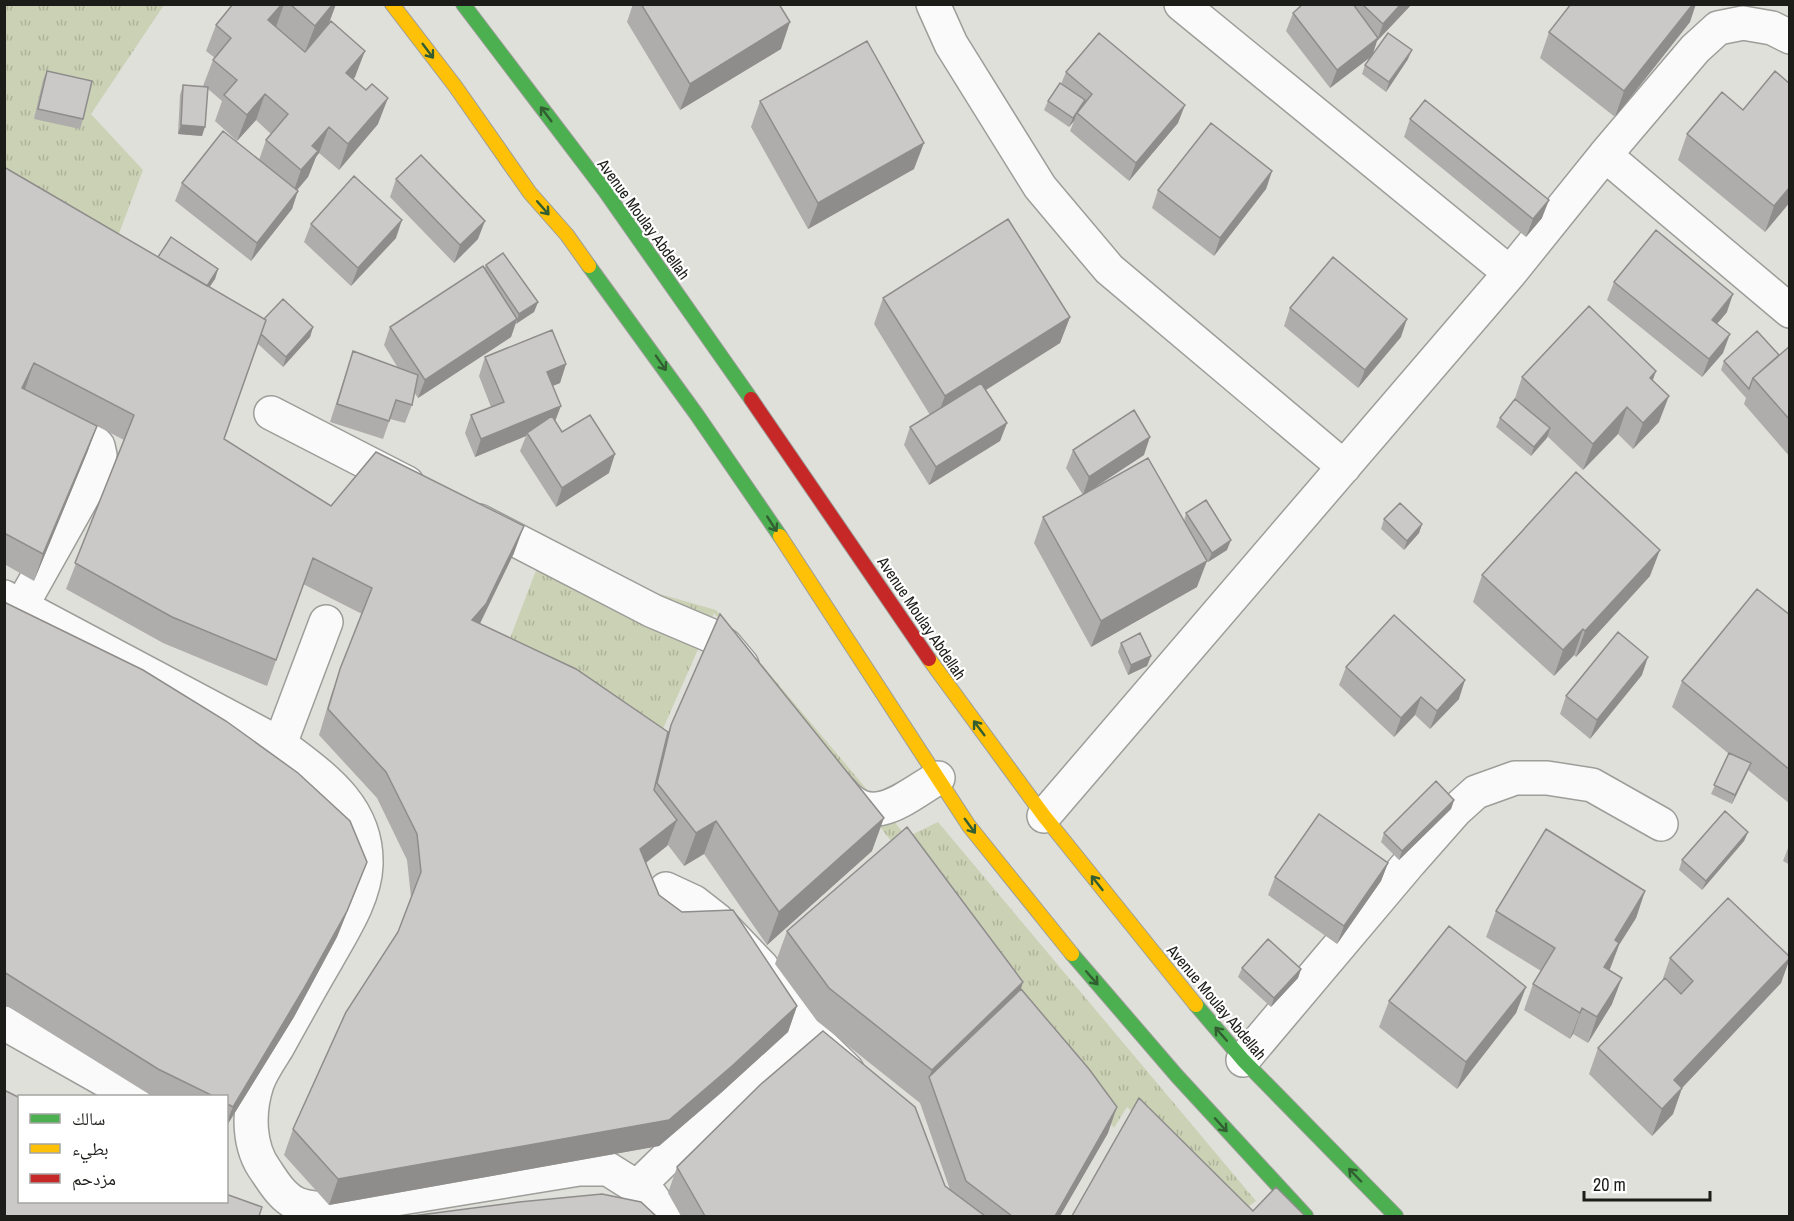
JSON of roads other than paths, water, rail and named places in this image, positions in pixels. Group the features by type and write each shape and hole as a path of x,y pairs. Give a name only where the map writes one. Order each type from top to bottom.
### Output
{"main road":[{"path":"392,4 455,86 530,193 580,253 691,406 766,515 969,826 1070,952 1177,1077 1306,1216"},
{"name":"Avenue Moulay Abdellah","path":"463,4 605,191 727,363 953,694 1044,816 1243,1060 1396,1216"}],"street":[{"path":"933,4 951,44 1040,188 1109,269 1344,467"},
{"path":"1181,4 1510,273"},
{"path":"1044,816 1510,273 1605,155 1695,49 1718,28 1743,22 1772,28 1790,38"},
{"path":"1605,155 1790,311"},
{"path":"33,409 92,440 98,446 100,455 94,476 13,601 280,744 321,775 340,793 354,813 362,837 366,865 360,894 346,924 257,1083 251,1120 252,1140 263,1167 292,1210 328,1210 579,1169 608,1170 651,1196 665,1216"},
{"path":"271,413 653,611 712,636 726,646 758,685"},
{"path":"280,744 326,622"},
{"path":"821,765 849,800 860,807 873,810 887,808 938,778"},
{"path":"1243,1060 1455,811 1476,792 1515,778 1547,778 1592,785 1661,824"},
{"path":"666,889 694,902 717,920 762,967 802,1026 866,1090"},
{"path":"4,1023 131,1095"},
{"path":"637,1187 802,1026"},
{"path":"228,1149 263,1167"}]}
